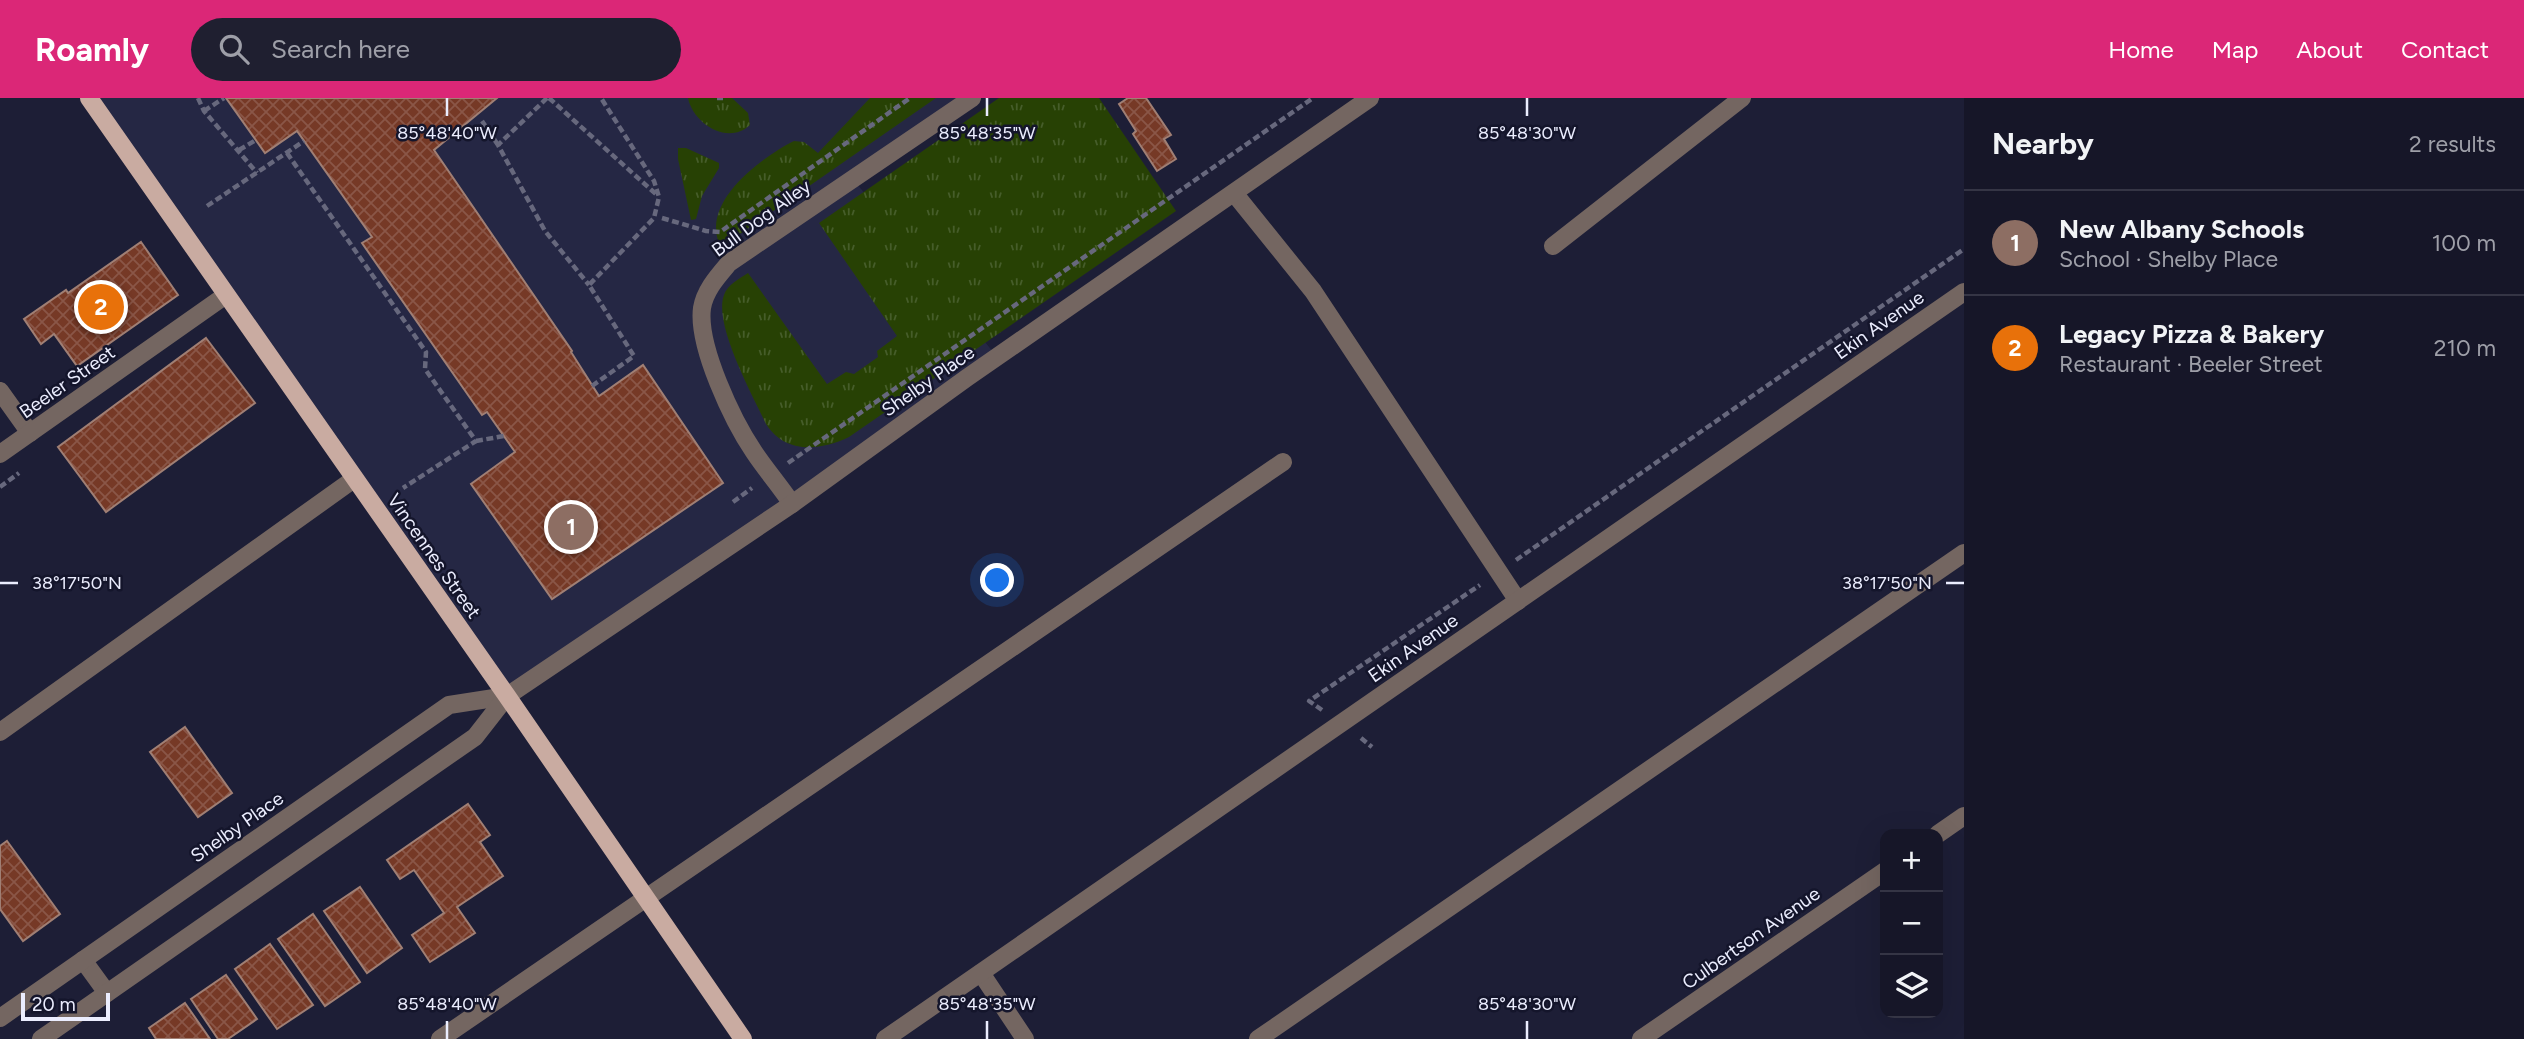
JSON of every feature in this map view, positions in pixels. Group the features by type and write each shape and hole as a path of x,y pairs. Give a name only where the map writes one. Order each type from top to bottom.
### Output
{"main road":[{"name":"Vincennes Street","path":"89,98 743,1039"}],"street":[{"name":"Bull Dog Alley","path":"792,504 754,452 727,401 708,356 703,334 702,307 712,283 729,263 972,98"},
{"name":"Shelby Place","path":"41,1039 475,737 507,696 792,504 968,377 1370,98"},
{"path":"1553,246 1742,98"},
{"path":"1234,193 1313,291 1518,601"},
{"name":"Ekin Avenue","path":"885,1039 1964,292"},
{"name":"Beeler Street","path":"0,454 226,295"},
{"path":"0,391 30,433"},
{"path":"440,1039 1283,462"},
{"path":"0,732 354,479"},
{"path":"1258,1039 1964,553"},
{"name":"Shelby Place","path":"0,1018 449,705 507,696"},
{"path":"1943,831 1964,816"},
{"name":"Culbertson Avenue","path":"1641,1039 1880,874"},
{"path":"83,960 107,993"},
{"path":"981,973 1025,1039"}],"path":[{"path":"198,98 204,111 257,173"},
{"path":"204,111 224,98"},
{"path":"498,145 548,98 659,197"},
{"path":"589,285 654,218 659,197 654,181 601,98"},
{"path":"718,98 723,98"},
{"path":"662,218 706,231 720,232 910,98"},
{"path":"733,502 1313,98"},
{"path":"482,121 545,231 589,285 634,356 592,386"},
{"path":"239,150 256,140"},
{"path":"207,206 304,141"},
{"path":"286,153 426,352 425,369 476,441"},
{"path":"1373,747 1310,701 1964,249"},
{"path":"403,488 476,441 503,436"}],"shaded area":[{"path":"91,98 968,98 853,179 998,358 507,696"}],"green space":[{"path":"688,98 732,98 748,113 750,125 731,133 712,129 697,116"},
{"path":"870,98 936,98 727,243 719,243 716,227 719,212 738,182 766,158 794,141 804,142 818,153"},
{"path":"999,98 1099,98 1176,211 849,437 815,447 783,441 766,424 736,360 724,323 722,308 726,291 748,273 827,384 846,372 854,374 878,357 877,351 897,336 819,223"},
{"path":"678,148 686,148 719,163 719,168 702,196 696,219 691,220"}],"building":[{"path":"226,98 497,98 434,150 572,351 599,396 643,365 723,483 552,599 471,484 515,452 487,412 482,415 362,243 372,237 297,131 265,153"},
{"path":"1128,98 1146,98 1171,135 1164,139 1176,159 1157,171 1133,134 1136,131 1119,104"},
{"path":"141,242 178,295 77,366 54,334 41,344 24,319 66,290 68,293"},
{"path":"206,338 255,403 106,512 58,447"},
{"path":"185,727 232,793 198,817 150,752"},
{"path":"468,804 490,835 480,842 503,876 457,907 475,933 430,962 412,935 444,913 414,870 400,879 387,860"},
{"path":"7,841 60,914 23,941 0,909 0,846"},
{"path":"360,887 402,948 367,973 324,911"},
{"path":"313,914 360,982 325,1006 278,939"},
{"path":"270,944 313,1005 277,1029 235,969"},
{"path":"226,975 257,1019 228,1039 218,1039 191,999"},
{"path":"185,1003 210,1039 156,1039 149,1028"}],"place":[{"name":"Legacy Pizza & Bakery","path":"101,307"},
{"name":"New Albany Schools","path":"571,527"}]}
